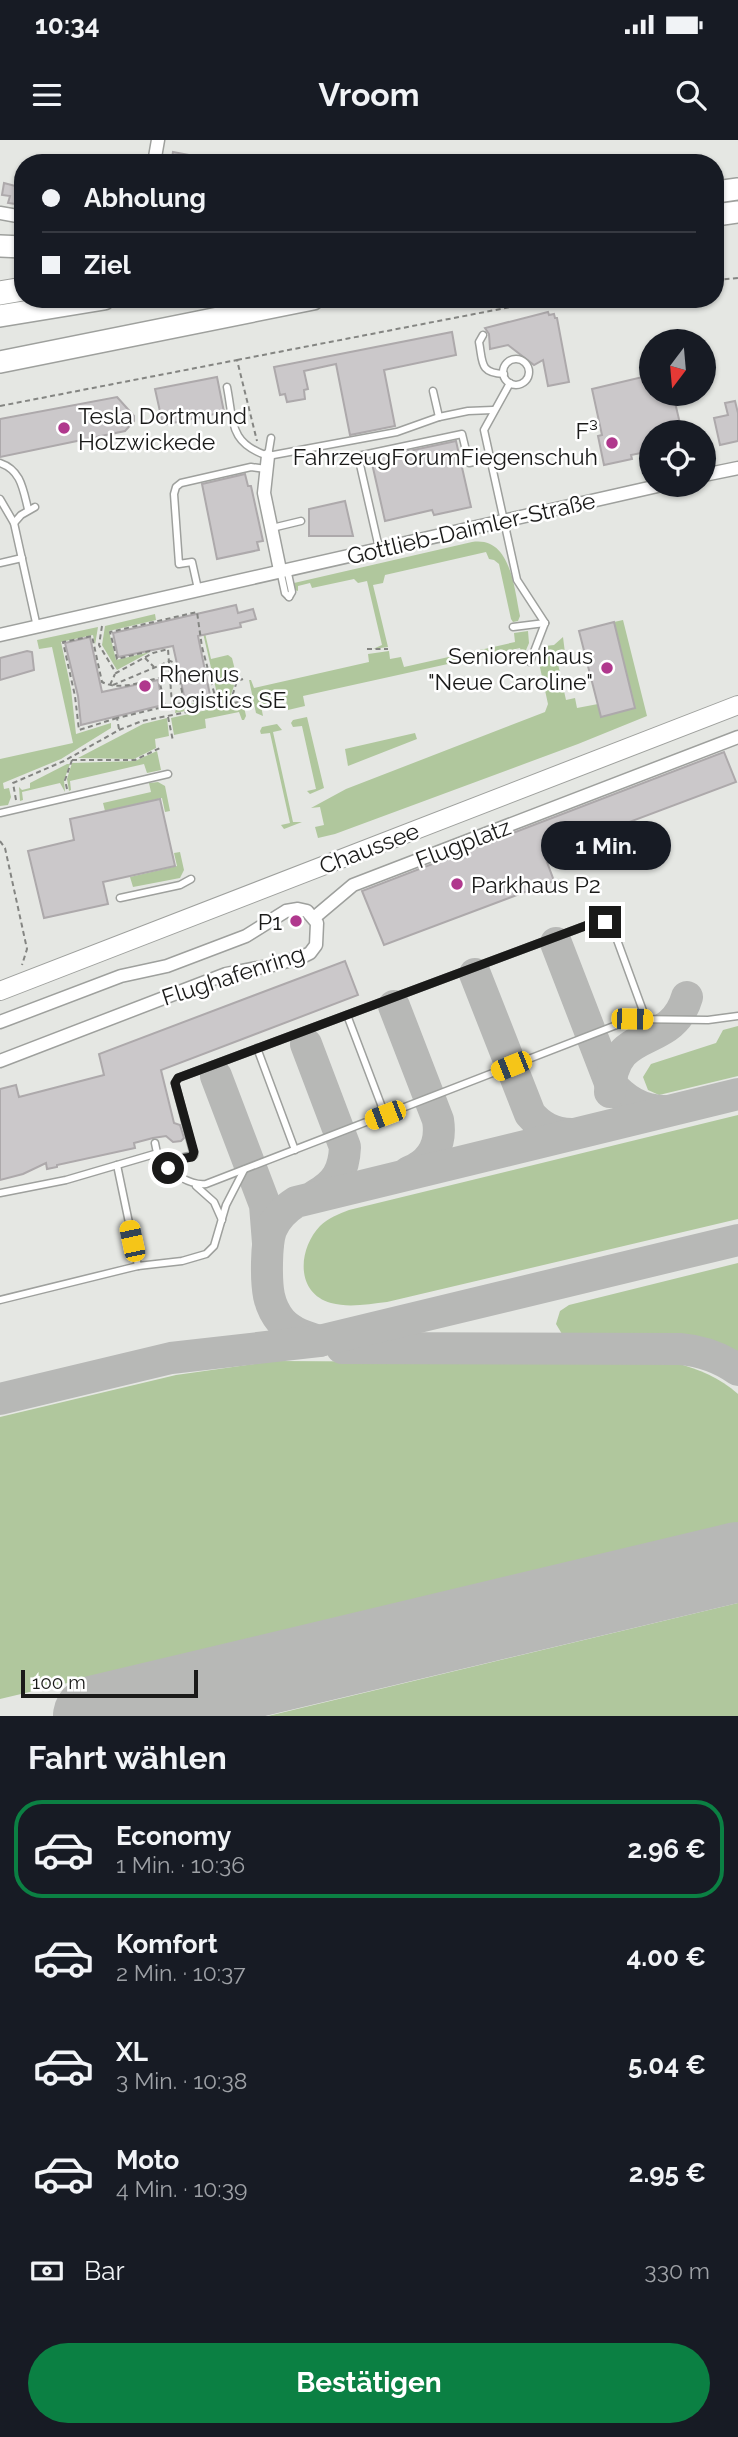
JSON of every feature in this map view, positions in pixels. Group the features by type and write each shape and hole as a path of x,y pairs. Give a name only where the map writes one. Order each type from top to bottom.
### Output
{"highway":[{"path":"0,316 49,308"},
{"path":"0,362 268,308"}],"main road":[{"name":"Chaussee","path":"0,991 738,705"}],"street":[{"path":"268,456 264,493 283,569"},
{"path":"716,473 738,468"},
{"name":"Gottlieb-Daimler-Straße","path":"0,635 639,490"},
{"name":"Flugplatz","path":"315,918 353,885 738,737"},
{"name":"Flughafenring","path":"0,1023 121,976 167,966 246,936 286,911 302,909 315,918 318,927 316,945 310,953 302,957 226,974 0,1060"}],"lane":[{"path":"483,335 479,342 484,368 490,373 504,374"},
{"path":"512,360 526,363 529,374 526,380 520,384 510,383 504,369 512,360"},
{"path":"510,383 484,430 517,580 545,623"},
{"path":"227,387 236,436 252,450 268,456 397,432 439,417 468,411 494,410"},
{"path":"433,391 439,417"},
{"path":"379,548 358,456 462,434 469,463 490,458"},
{"path":"268,456 271,438"},
{"path":"0,463 14,470 19,476 32,508 14,523"},
{"path":"198,589 192,562 179,564 174,503 176,487 181,483 251,467 267,469"},
{"path":"0,499 14,523 37,626"},
{"path":"272,528 301,521"},
{"path":"0,563 22,558"},
{"path":"513,628 545,623"},
{"path":"530,663 545,623"},
{"path":"0,813 168,774"},
{"path":"120,898 180,885 191,879"},
{"path":"162,1162 194,1155 176,1080 599,922 605,922 613,929 646,1019"},
{"path":"346,1015 385,1115"},
{"path":"195,1184 206,1184 244,1170 632,1019 708,1020 738,1016"},
{"path":"257,1048 295,1150"},
{"path":"155,1143 162,1162 195,1184 214,1202 222,1220"},
{"path":"0,1193 66,1180 158,1153"},
{"path":"117,1165 138,1266"},
{"path":"0,1300 138,1266 182,1261 206,1254 214,1246 231,1194 244,1170"}],"path":[{"path":"0,406 506,308"},
{"path":"237,360 253,431 268,456"},
{"path":"153,653 150,651 117,659 110,632 197,612 202,647 215,696 117,718 79,730 75,696 63,642 92,636 102,682 109,686 119,687 159,678 165,707"},
{"path":"102,626 99,645 116,673"},
{"path":"109,686 116,673 153,653 168,649 173,741"},
{"path":"367,649 388,649"},
{"path":"145,658 154,668"},
{"path":"109,686 170,661 176,663 184,703"},
{"path":"230,704 237,681 243,679"},
{"path":"18,808 13,783 71,759 119,730 142,721 248,700"},
{"path":"117,718 119,730"},
{"path":"71,759 135,760 162,747"},
{"path":"68,797 65,780 71,759"},
{"path":"0,841 5,848 27,949 21,969"}],"green space":[{"path":"472,542 485,542 503,555 512,579 520,616 518,621 513,622 511,619 499,564 489,559 486,552 385,575 383,583 373,585 388,647 373,649 382,645 367,581 358,583 354,579 312,588 310,583 298,586 298,591 295,590 294,583"},
{"path":"155,614 156,620 109,631 116,660 150,652 117,670 102,645 105,626"},
{"path":"623,620 647,716 578,744 318,838 315,827 324,825 320,807 311,808 346,789 545,712 548,704 539,663 545,646 554,645 563,637 565,653 556,655 566,700 575,698 577,708 598,704 601,717 635,708 614,622"},
{"path":"98,627 95,645 93,635 61,642 71,689 76,734 111,723 111,728 61,759 3,783 4,789 9,788 11,797 8,805 0,806 0,759 73,743 52,647 39,649 37,640"},
{"path":"528,631 529,643 524,655 520,648 303,696 305,706 288,710 286,701 261,706 263,716 256,713 249,680 254,688 369,662 368,654 389,651 390,659 401,657 404,667 515,642 514,633"},
{"path":"203,633 211,659 228,655 232,658 235,670 231,672 234,686 228,703 175,713 176,707 218,698"},
{"path":"243,702 246,716 244,720 239,712 205,719 206,728 174,735 171,718"},
{"path":"307,717 324,788 310,794 307,791 316,789 302,726 293,727 291,723 293,720"},
{"path":"167,718 169,736 155,739 156,748 134,759 78,758 143,724"},
{"path":"277,724 282,730 273,732 293,822 302,822 284,829 281,825 290,823 270,733 261,734 260,731 262,727"},
{"path":"415,733 417,739 348,766 345,749"},
{"path":"157,751 161,770 147,773 144,764 70,781 69,791 67,779 72,763 135,761"},
{"path":"70,764 64,780 65,792 60,783 22,792 23,800 20,801 19,787 22,790 30,788 30,783"},
{"path":"158,782 165,786 170,811 165,812 162,798 105,811 103,803 151,792 149,783"},
{"path":"180,852 184,870 180,878 133,887 130,877 177,866 174,853"},
{"path":"738,1026 738,1076 659,1095 648,1090 643,1077 651,1064 716,1043 723,1030"},
{"path":"738,1115 738,1219 387,1302 352,1305 331,1303 319,1298 306,1280 304,1258 313,1236 326,1221 349,1210"},
{"path":"738,1263 738,1358 704,1343 568,1336 562,1334 556,1324 560,1311 569,1305"},
{"path":"275,1361 676,1363 693,1368 717,1379 738,1394 738,1522 0,1699 0,1417 176,1375"},
{"path":"738,1603 738,1716 268,1716"}],"building":[{"path":"4,183 14,186 14,204 8,203 10,196 2,195"},
{"path":"548,312 557,318 569,382 548,386 543,360 534,365 508,345 490,349 489,334 485,328"},
{"path":"452,332 456,355 384,370 395,426 350,435 336,364 304,371 308,389 304,390 305,399 287,402 285,394 280,395 274,367"},
{"path":"217,377 224,412 163,425 155,389"},
{"path":"639,378 639,406 676,406 679,420 639,420 639,453 631,455 632,459 604,465 598,436 602,435 592,389"},
{"name":"Tesla Dortmund Holzwickede","path":"117,397 134,416 134,421 125,431 0,457 0,419"},
{"path":"735,401 738,441 720,445 714,418 728,415 725,403"},
{"path":"456,441 471,507 434,515 432,510 385,521 371,459"},
{"path":"245,474 248,486 251,486 263,541 257,542 259,550 217,559 202,484"},
{"path":"345,501 353,536 309,536 309,509"},
{"name":"Rhenus Logistics SE","path":"236,605 238,613 253,609 256,619 240,623 241,627 198,636 210,695 185,700 173,646 118,657 113,633"},
{"name":"Seniorenhaus \"Neue Caroline\"","path":"614,622 635,708 601,717 579,631"},
{"name":"Rhenus Logistics SE","path":"90,637 102,692 158,680 163,705 81,725 78,696 65,643"},
{"path":"32,652 34,670 0,680 0,658"},
{"name":"Parkhaus P2","path":"724,752 736,782 544,854 554,881 384,945 362,891"},
{"path":"160,799 175,866 103,882 108,904 44,918 28,851 74,840 70,819"},
{"path":"345,961 358,995 161,1070 174,1123 180,1125 184,1138 181,1141 173,1142 166,1136 153,1138 134,1143 135,1148 47,1169 46,1163 23,1174 0,1180 0,1089 16,1085 19,1097 104,1075 99,1054"}],"taxiway":[{"path":"556,943 610,1083 621,1095 634,1103 648,1109 664,1111"},
{"path":"475,974 530,1114 548,1128 571,1134"},
{"path":"610,1092 613,1070 621,1056 631,1046 668,1025 679,1014 687,997"},
{"path":"394,1006 438,1120 439,1129 434,1152 424,1163 409,1172"},
{"path":"306,1044 345,1147 338,1176 316,1195"},
{"path":"216,1076 265,1205 268,1243"},
{"path":"320,1341 299,1334 285,1325 269,1296 267,1263 271,1230 281,1214 296,1202 738,1094"},
{"path":"0,1399 171,1358 319,1341 738,1240"},
{"path":"342,1348 680,1349 710,1355 738,1370"},
{"path":"710,1569 738,1552"}],"runway":[{"path":"93,1716 738,1562"}],"place":[{"name":"Tesla Dortmund Holzwickede","path":"64,428"},
{"name":"F³ FahrzeugForumFiegenschuh","path":"612,443"},
{"name":"Seniorenhaus \"Neue Caroline\"","path":"607,668"},
{"name":"Rhenus Logistics SE","path":"145,686"},
{"name":"Parkhaus P2","path":"457,884"},
{"name":"P1","path":"296,921"}],"route":[{"path":"168,1168 162,1162 194,1155 175,1083 178,1078 593,923 605,922"}]}
